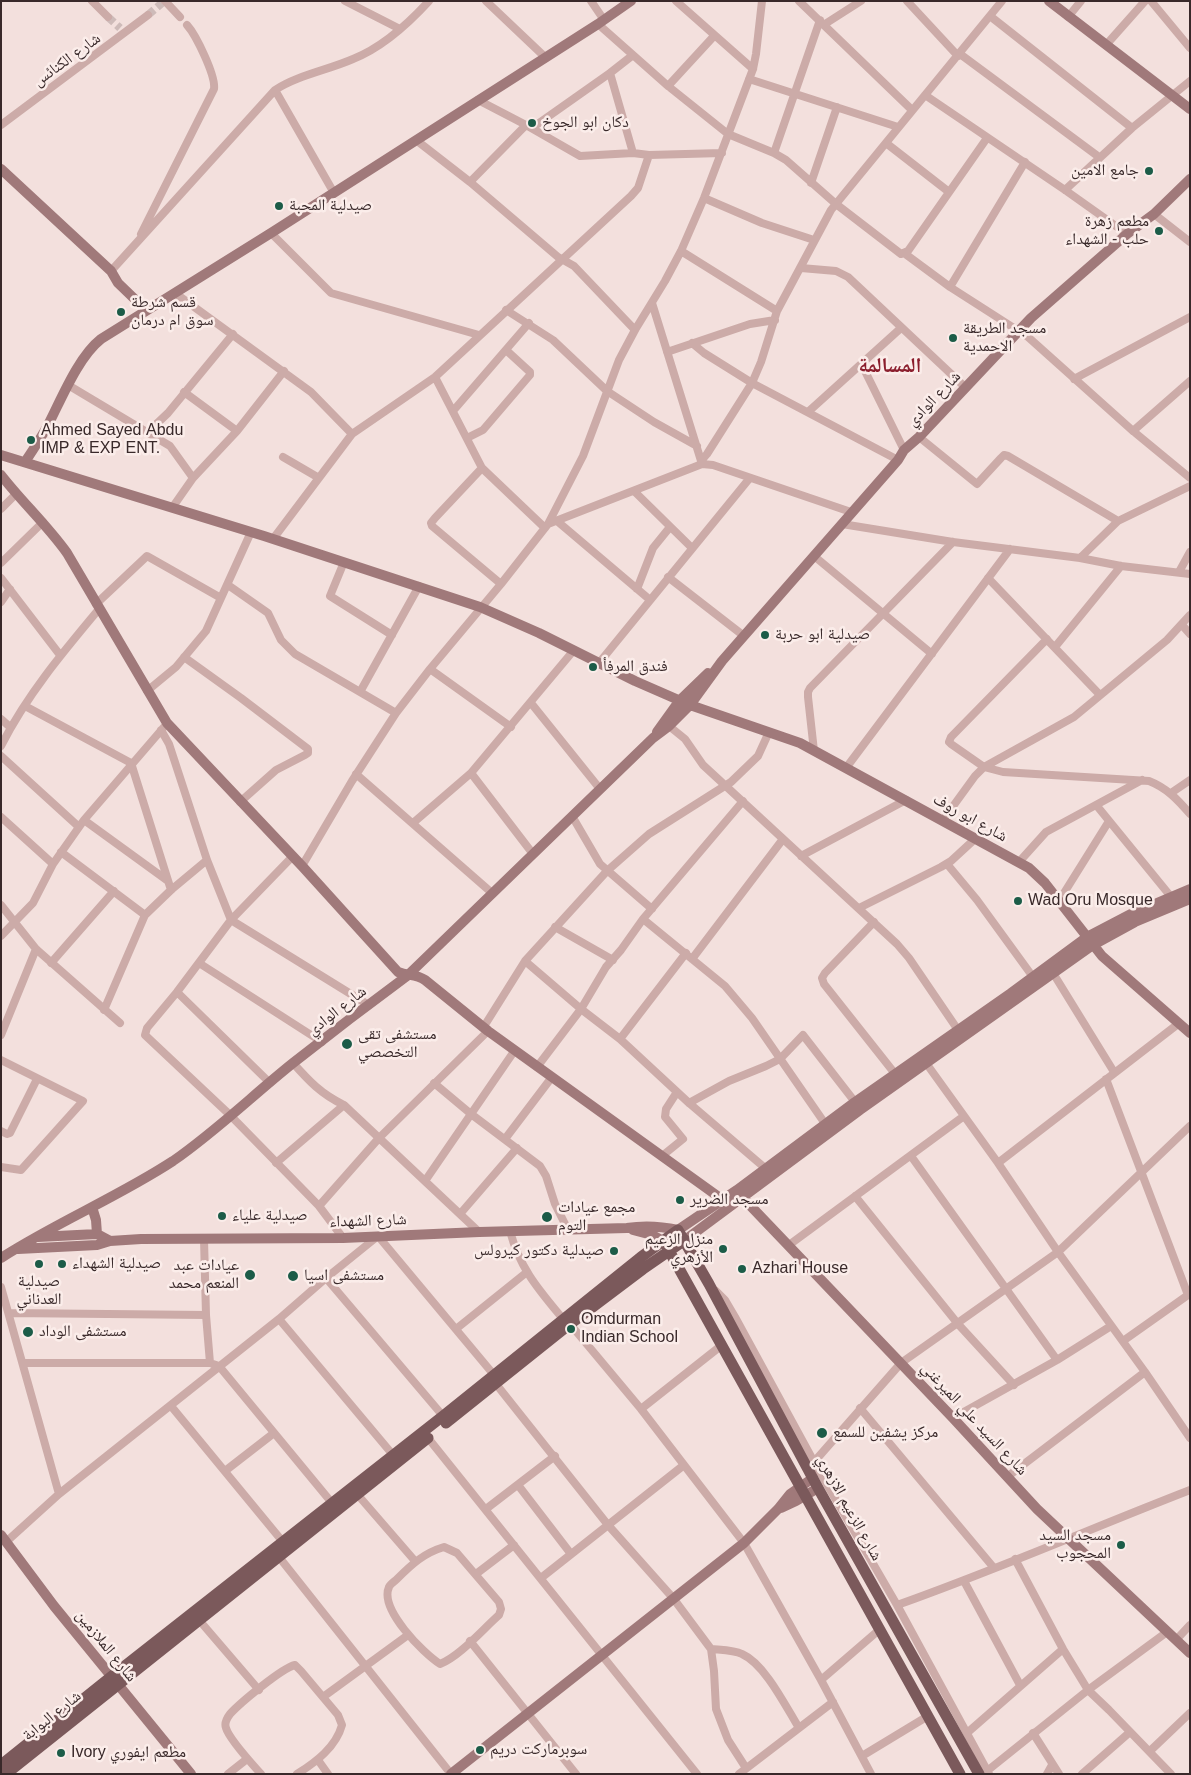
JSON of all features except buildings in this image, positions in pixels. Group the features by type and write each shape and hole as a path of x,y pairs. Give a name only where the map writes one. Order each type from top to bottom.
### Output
{"main road":[{"name":"شارع الزعيم الازهري","path":"683,1228 689,1237 709,1284 784,1414 818,1488 868,1566 985,1773"},
{"path":"115,1680 199,1620 279,1557 428,1438 658,1245 683,1228"},
{"path":"567,1321 671,1252 689,1237"},
{"name":"شارع الزعيم الازهري","path":"658,1245 671,1252 960,1774"},
{"path":"115,1680 283,1542 442,1416 495,1380"},
{"name":"شارع البوابة","path":"1,1766 115,1680"},
{"name":"شارع البوابة","path":"6,1774 115,1680"}],"street":[{"path":"92,1 108,17"},
{"path":"345,1 400,29"},
{"path":"111,271 275,90 293,81 365,54 400,29 429,1"},
{"path":"486,1 546,58"},
{"path":"591,1 601,22 633,55 728,134 786,160 836,204 898,252 904,253 950,287 1028,337 1190,478"},
{"path":"25,462 48,426 68,385 95,344 546,58 631,1"},
{"path":"676,1 753,69"},
{"path":"302,866 356,774 396,713 546,526 583,456 619,360 681,251 704,198 750,80 756,54 762,1"},
{"path":"799,1 912,110"},
{"path":"774,153 794,94 822,22 861,1"},
{"path":"907,1 959,55 1099,157"},
{"path":"546,526 702,462 752,384 777,311 814,240 836,204 1002,1"},
{"path":"1049,1 1190,109"},
{"path":"1068,16 1081,1"},
{"path":"1106,45 1145,1"},
{"path":"1151,1 1190,48"},
{"path":"162,2 180,17"},
{"name":"شارع الكنائس","path":"1,125 123,30 148,15"},
{"path":"990,16 1132,128"},
{"path":"138,241 214,88 214,80 194,32 187,25"},
{"path":"668,86 714,36"},
{"path":"470,182 529,127 610,73 633,55"},
{"path":"610,73 633,153"},
{"path":"750,80 898,127"},
{"path":"1065,190 1132,128 1190,81"},
{"path":"275,90 334,193"},
{"path":"925,94 1126,234"},
{"path":"478,100 580,156 633,153 649,155 722,153"},
{"path":"811,183 837,108"},
{"path":"904,253 908,251 987,138"},
{"path":"416,140 470,182 563,260 574,266 635,330"},
{"path":"886,143 949,192"},
{"path":"273,539 352,434 435,377 636,192 649,155"},
{"path":"950,287 1025,162"},
{"path":"2,171 111,271 118,282 146,310"},
{"name":"شارع الوادي","path":"685,703 898,460 904,450 920,437 1018,331 1126,234 1154,214 1190,179"},
{"path":"704,198 762,223 814,240"},
{"path":"1154,214 1190,242"},
{"path":"271,233 331,293 479,335"},
{"path":"681,251 777,311"},
{"path":"800,268 841,273 848,277 966,388"},
{"path":"175,293 316,396 352,434"},
{"path":"652,303 702,462"},
{"path":"506,310 553,340 607,391 654,422 697,446"},
{"path":"666,352 757,322 775,320"},
{"path":"1074,379 1188,321"},
{"path":"453,411 529,323"},
{"path":"808,412 901,328"},
{"path":"148,432 168,413 233,334"},
{"path":"692,343 752,384 898,460"},
{"path":"467,438 483,430 530,375 530,372 506,350"},
{"path":"862,365 904,450"},
{"path":"172,508 193,478 237,431 284,371"},
{"path":"435,377 482,468 546,526"},
{"path":"1133,430 1190,380"},
{"path":"68,385 170,446 193,478"},
{"path":"184,392 237,431"},
{"path":"920,437 977,484 1004,455 1008,456 1118,521"},
{"name":"شارع ابو روف","path":"1,455 251,532 480,607 685,703 800,743 976,838 1036,873 1110,964 1190,1033"},
{"path":"283,458 319,478"},
{"path":"702,462 852,512"},
{"path":"482,468 431,523 432,526 501,584"},
{"path":"1,475 43,522 67,553 147,691 164,727 206,860 231,920 367,1004"},
{"path":"599,662 749,479"},
{"path":"1080,558 1118,521 1190,486"},
{"path":"634,491 692,548"},
{"path":"1,509 16,494"},
{"path":"556,521 649,599"},
{"path":"1,563 43,522"},
{"path":"842,524 953,542 1190,574"},
{"path":"638,589 653,548 670,527"},
{"path":"147,691 168,674 206,631 251,532"},
{"path":"814,751 808,692 953,542"},
{"path":"846,768 1010,550"},
{"path":"1180,572 1190,552"},
{"path":"1,746 10,728 60,655 98,607 147,556 221,598"},
{"path":"814,556 932,654"},
{"path":"344,562 330,596 392,635"},
{"path":"1055,647 1121,566"},
{"path":"668,577 744,636"},
{"path":"1,578 60,655"},
{"path":"988,578 1100,695"},
{"path":"228,585 268,613 282,640 295,654 396,713"},
{"path":"360,692 419,586"},
{"path":"1,602 10,589"},
{"path":"943,820 975,776 984,767 1069,720 1167,640 1190,615"},
{"path":"1182,625 1190,634"},
{"path":"1047,639 950,739 951,744 984,767 1008,773 1142,780 1157,784 1170,793 1190,814"},
{"path":"412,823 471,773 532,703 574,650"},
{"path":"184,657 308,749 305,756 276,770 240,802"},
{"path":"430,669 510,727"},
{"path":"532,703 600,789"},
{"path":"653,738 669,726 685,703"},
{"path":"653,738 685,703"},
{"path":"25,706 131,764 171,890"},
{"path":"1,718 10,728"},
{"path":"669,726 685,739 703,765 897,944 958,1030"},
{"path":"164,727 302,866 398,972 408,976 416,975 425,980 485,1029 724,1200"},
{"path":"1,936 16,923 33,903 53,864 84,820 164,727"},
{"path":"319,1206 379,1138 485,1029 526,961 607,871 649,834 726,786 755,760 762,751 769,732"},
{"name":"شارع الوادي","path":"1,1258 171,1162 193,1147 367,1004 408,976 653,738"},
{"path":"1,756 79,827"},
{"path":"471,773 533,854"},
{"path":"356,774 492,893"},
{"path":"1019,862 1046,832 1142,780"},
{"path":"1170,793 1190,780"},
{"path":"802,856 906,800"},
{"path":"537,1067 581,1009 606,967 743,801"},
{"path":"1096,806 1172,898"},
{"path":"572,816 594,856 607,871 652,909"},
{"path":"1,817 53,864"},
{"path":"84,820 168,881"},
{"path":"1059,901 1109,821"},
{"path":"859,908 947,864 976,838"},
{"path":"692,959 783,839"},
{"path":"61,852 146,916"},
{"path":"292,857 231,920 147,1028 145,1035 230,1115 319,1206 342,1238"},
{"path":"104,1010 146,916 171,890 206,860"},
{"path":"947,864 980,904 1033,977"},
{"path":"689,1237 860,1110 926,1064 1025,988 1033,977 1131,914 1190,889"},
{"path":"51,963 114,891"},
{"path":"683,1228 724,1200 855,1102 958,1030 1025,988 1053,973 1090,941 1190,899"},
{"path":"1,905 36,949 120,1023"},
{"path":"644,919 725,986 752,1018 826,1125"},
{"path":"874,922 824,973 822,978 824,984 896,1075"},
{"path":"555,927 613,960"},
{"path":"1,1035 3,1025 36,949"},
{"path":"620,1039 686,953"},
{"path":"526,961 581,1009 620,1039 689,1103 765,1168"},
{"path":"199,963 322,1042"},
{"path":"1053,973 1114,1072"},
{"path":"176,992 270,1083"},
{"path":"998,1163 1178,1024"},
{"path":"689,1103 730,1081 780,1058 803,1035 855,1102"},
{"path":"424,1181 515,1050"},
{"path":"1,1060 83,1101 21,1170 1,1167"},
{"path":"293,1063 328,1098 344,1105 479,1232"},
{"path":"926,1064 998,1163 1058,1252 1189,1436"},
{"path":"505,1139 552,1077"},
{"path":"1,1131 7,1134 10,1133 36,1079"},
{"path":"1106,1079 1189,1294 1123,1341"},
{"path":"434,1083 540,1166 568,1230"},
{"path":"662,1156 683,1139 665,1117 666,1109 677,1092"},
{"path":"276,1163 344,1105"},
{"path":"789,1245 964,1116"},
{"path":"814,1462 901,1363 1058,1252 1190,1126"},
{"path":"460,1214 517,1148"},
{"path":"911,1156 1057,1360"},
{"path":"855,1196 958,1324 1014,1384"},
{"name":"شارع السيد علي الميرغني","path":"743,1198 1007,1477 1067,1538 1190,1653"},
{"path":"92,1207 96,1220 97,1234"},
{"name":"شارع الشهداء","path":"15,1250 97,1246 110,1241 141,1239 342,1238 645,1226 683,1228"},
{"name":"شارع الشهداء","path":"627,1228 652,1235 658,1245"},
{"path":"510,1231 516,1252 532,1281 640,1409 744,1543 871,1774"},
{"path":"37,1237 97,1234 110,1241"},
{"path":"4,1539 279,1319 378,1236 456,1329 608,1525 673,1598 711,1649 716,1709 728,1740 746,1768"},
{"path":"204,1239 206,1315 210,1363"},
{"path":"456,1329 528,1272"},
{"path":"326,1278 442,1416"},
{"path":"1,1287 59,1494"},
{"path":"9,1313 206,1315"},
{"path":"279,1319 393,1455"},
{"path":"953,1418 1057,1360 1111,1326"},
{"path":"640,1409 722,1345"},
{"path":"23,1363 210,1363 219,1366 332,1503"},
{"path":"1007,1477 1145,1372"},
{"path":"171,1406 283,1542"},
{"path":"860,1408 994,1568"},
{"path":"784,1414 814,1462 868,1566 897,1605 933,1681 967,1733 985,1773 1088,1690 1167,1632"},
{"path":"225,1471 274,1433"},
{"path":"428,1438 697,1774"},
{"path":"486,1510 555,1456"},
{"path":"540,1578 684,1465"},
{"path":"279,1557 451,1774 744,1543 800,1486 813,1478"},
{"path":"518,1485 571,1554"},
{"path":"778,1509 805,1497 818,1488"},
{"path":"897,1605 964,1581 1015,1558 1190,1490"},
{"path":"357,1494 414,1561"},
{"name":"شارع الملازمين","path":"4,1539 54,1606 191,1774"},
{"path":"476,1574 514,1545"},
{"path":"444,1547 457,1553 499,1602 501,1609 499,1615 448,1661 440,1664 432,1659 408,1635 390,1607 388,1598 389,1587 414,1561 432,1550 444,1547"},
{"path":"1015,1558 1063,1649 1088,1690 1171,1774"},
{"path":"964,1581 1020,1686"},
{"path":"199,1620 259,1690"},
{"path":"1176,1640 1190,1625"},
{"path":"821,1680 879,1630"},
{"path":"323,1697 408,1635"},
{"path":"470,1641 576,1774"},
{"path":"711,1649 742,1654 755,1663 769,1679 799,1728"},
{"path":"967,1733 1063,1649"},
{"path":"261,1774 247,1759 226,1728 225,1721 229,1715 259,1690 288,1667 295,1665 338,1715 342,1725 340,1734 318,1760 297,1774"},
{"path":"739,1774 833,1702"},
{"path":"1150,1751 1190,1713"},
{"path":"862,1756 928,1716"},
{"path":"1082,1774 1130,1732"},
{"path":"1033,1734 1052,1765 1060,1774"},
{"path":"228,1774 247,1759"},
{"path":"318,1760 328,1774"},
{"path":"1047,1774 1052,1765"}],"tunnel":[{"path":"148,15 162,3"},
{"path":"108,17 120,28"}],"place":[{"name":"دكان ابو الجوخ","path":"532,123"},
{"name":"جامع الامين","path":"1149,171"},
{"name":"صيدلية المحبة","path":"279,206"},
{"name":"مطعم زهرة حلب - الشهداء","path":"1159,231"},
{"name":"قسم شرطة سوق ام درمان","path":"121,312"},
{"name":"مسجد الطريقة الاحمدية","path":"953,338"},
{"name":"Ahmed Sayed Abdu IMP & EXP ENT.","path":"31,440"},
{"name":"صيدلية ابو حربة","path":"765,635"},
{"name":"فندق المرفأ","path":"593,667"},
{"name":"Wad Oru Mosque","path":"1018,901"},
{"name":"مستشفى تقى التخصصي","path":"347,1044"},
{"name":"مسجد الضرير","path":"680,1200"},
{"name":"صيدلية علياء","path":"222,1216"},
{"name":"مجمع عيادات التوم","path":"547,1217"},
{"name":"منزل الزعيم الأزهري","path":"723,1249"},
{"name":"صيدلية دكتور كيرولس","path":"614,1251"},
{"name":"صيدلية العدناني","path":"39,1264"},
{"name":"صيدلية الشهداء","path":"62,1264"},
{"name":"Azhari House","path":"742,1269"},
{"name":"عيادات عبد المنعم محمد","path":"250,1275"},
{"name":"مستشفى اسيا","path":"293,1276"},
{"name":"Omdurman Indian School","path":"571,1329"},
{"name":"مستشفى الوداد","path":"28,1332"},
{"name":"مركز يشفين للسمع","path":"822,1433"},
{"name":"مسجد السيد المحجوب","path":"1121,1545"},
{"name":"سوبرماركت دريم","path":"480,1750"},
{"name":"Ivory مطعم ايفوري","path":"61,1753"}],"district":[{"name":"المسالمة","path":"890,366"}]}
